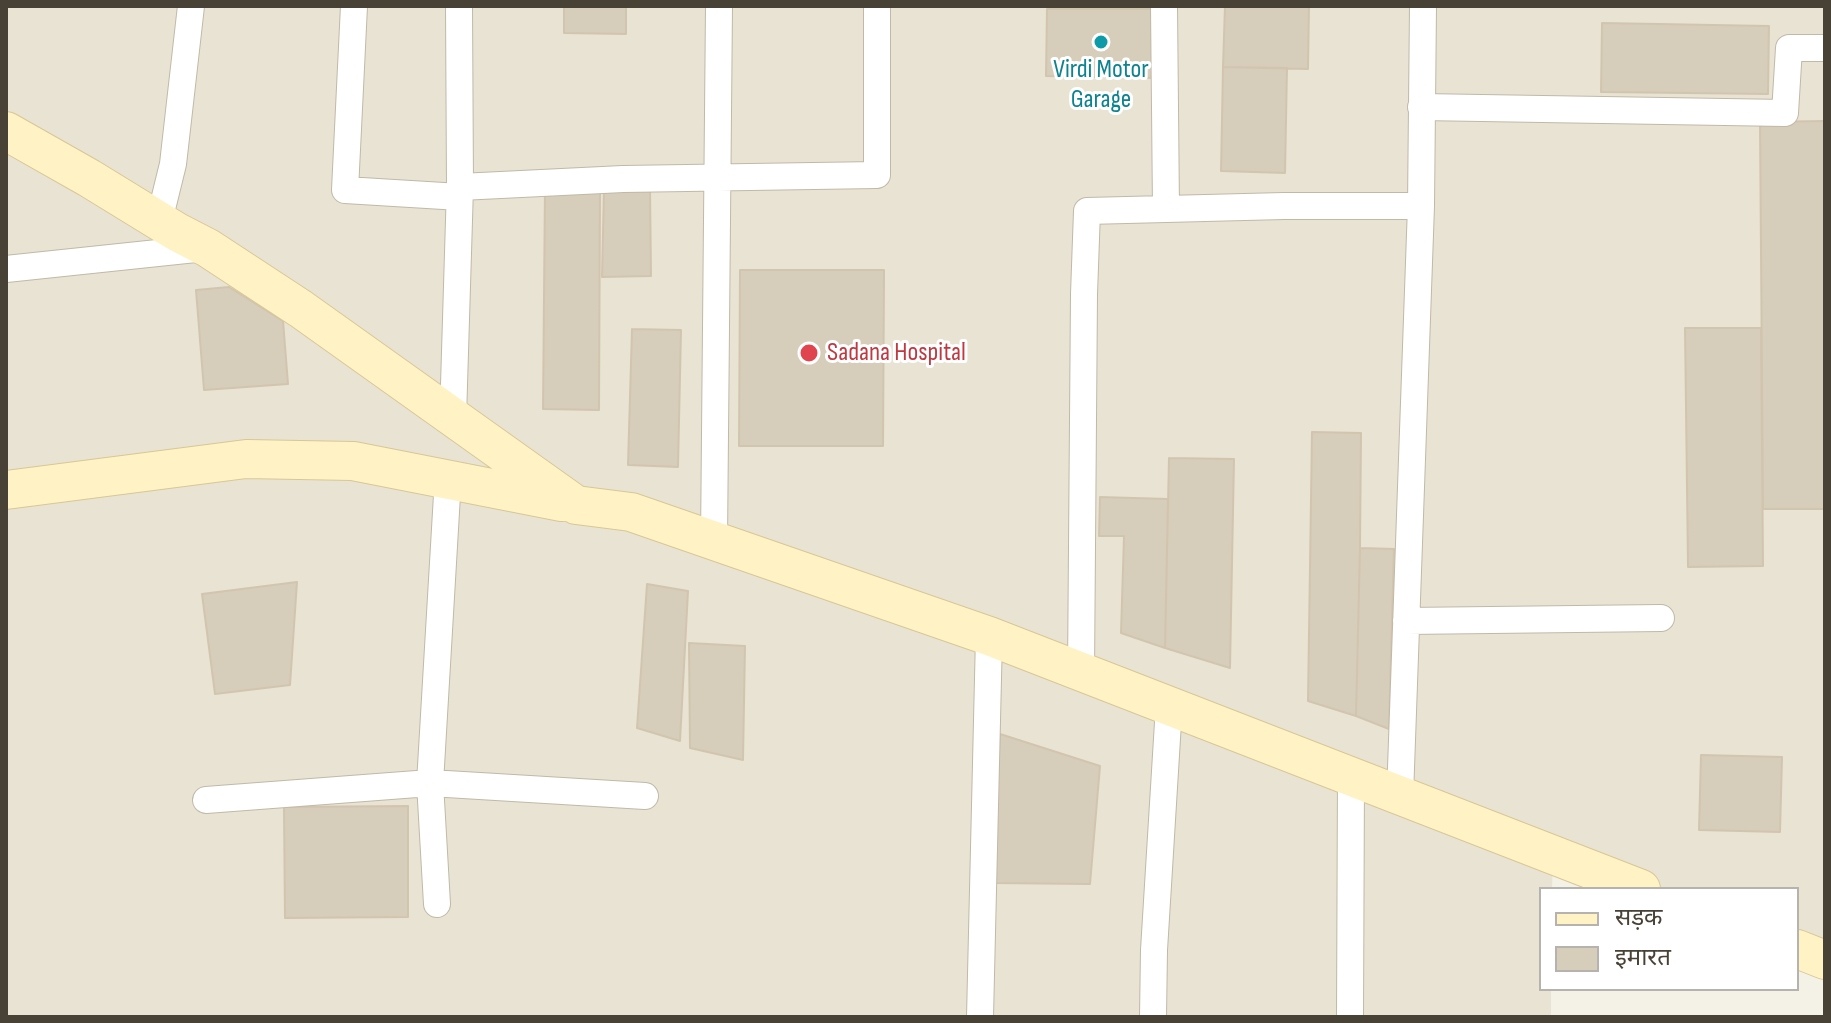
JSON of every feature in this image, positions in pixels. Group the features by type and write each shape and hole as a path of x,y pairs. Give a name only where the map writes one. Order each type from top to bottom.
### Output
{"street":[{"path":"159,221 173,164 191,6"},
{"path":"354,6 345,190 460,192 623,179 877,175 877,6"},
{"path":"453,418 460,192 459,6"},
{"path":"714,541 719,6"},
{"path":"1164,6 1166,209"},
{"path":"1400,796 1421,206 1423,6"},
{"path":"1421,107 1785,113 1789,48 1825,48"},
{"path":"6,131 208,248 301,309 576,505"},
{"path":"1081,672 1087,211 1421,206"},
{"path":"6,269 208,248"},
{"path":"6,490 246,459 353,461 576,505 631,512 989,636 1636,887"},
{"path":"437,904 430,783 448,478"},
{"path":"1406,621 1661,618"},
{"path":"980,1017 989,636"},
{"path":"1153,1017 1169,706"},
{"path":"1350,1017 1351,777"},
{"path":"206,800 430,783 645,796"},
{"path":"1799,950 1825,960"}],"shaded area":[{"path":"6,6 1825,6 1825,960 1799,950 1799,887 1636,887 1553,856 1552,887 1539,887 1539,991 1551,991 1551,1017 6,1017"}],"building":[{"path":"564,6 626,6 626,34 564,33"},
{"path":"1225,6 1309,6 1308,69 1223,67"},
{"name":"Virdi Motor Garage","path":"1047,9 1156,9 1157,78 1046,76"},
{"path":"1602,23 1769,26 1768,94 1601,92"},
{"path":"1223,67 1287,68 1285,173 1221,171"},
{"path":"1825,121 1825,509 1763,509 1760,122"},
{"path":"650,187 651,276 602,277 604,190"},
{"path":"545,188 600,189 599,410 543,409"},
{"path":"740,270 884,270 883,446 739,446"},
{"path":"229,287 283,321 288,384 204,390 196,290"},
{"path":"1685,328 1761,328 1763,566 1688,567"},
{"path":"632,329 681,330 678,467 628,465"},
{"path":"1312,432 1361,433 1356,716 1308,701"},
{"path":"1169,458 1234,459 1230,668 1165,648"},
{"path":"1100,497 1168,499 1165,648 1121,633 1124,536 1099,536"},
{"path":"1360,548 1394,549 1389,729 1356,716"},
{"path":"297,582 290,685 215,694 202,594"},
{"path":"647,584 688,591 680,741 637,728"},
{"path":"689,643 745,646 743,760 690,748"},
{"path":"1000,734 1100,766 1090,884 993,883"},
{"path":"1701,755 1782,757 1780,832 1699,830"},
{"path":"408,806 408,917 285,918 284,807"}],"place":[{"name":"Virdi Motor Garage","path":"1101,42"},
{"name":"Sadana Hospital","path":"809,353"}]}
